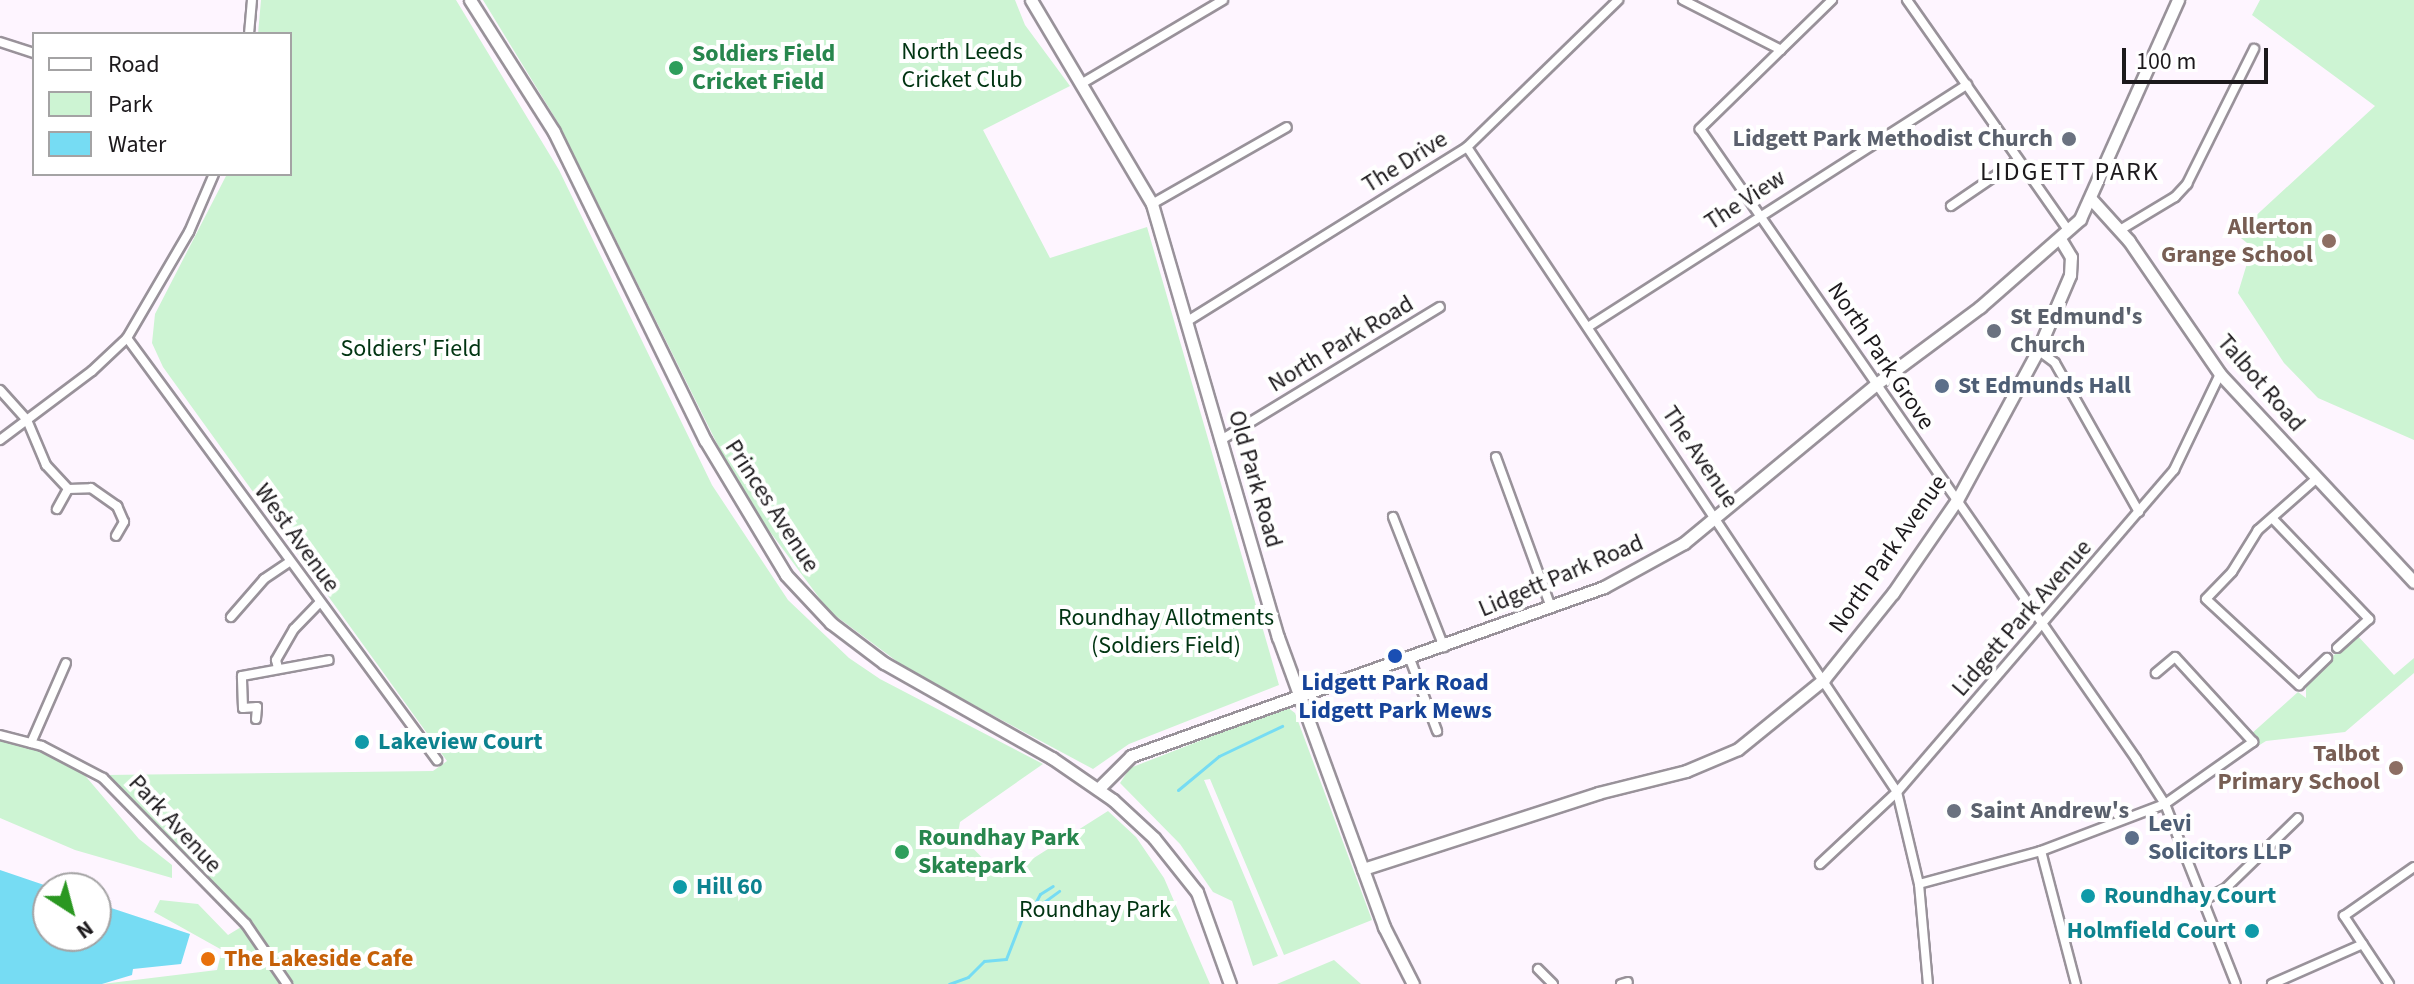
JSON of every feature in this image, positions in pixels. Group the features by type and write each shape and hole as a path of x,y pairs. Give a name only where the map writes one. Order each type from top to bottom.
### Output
{"street":[{"path":"249,32 252,0"},
{"name":"Princes Avenue","path":"470,0 554,132 705,440 786,575 831,623 884,663 1098,789 1154,838 1197,892 1230,984"},
{"name":"Old Park Road","path":"1031,0 1152,204 1298,694 1396,956 1413,984"},
{"path":"1081,84 1223,0"},
{"name":"The Drive","path":"1186,322 1467,147 1618,0"},
{"path":"1683,0 1781,50 1832,0"},
{"path":"1907,0 2065,235 2092,200 2173,3"},
{"path":"0,42 32,52"},
{"path":"2120,230 2175,197 2187,184 2254,49"},
{"name":"North Park Grove","path":"1781,50 1700,129 2165,804 2236,984"},
{"name":"The View","path":"1588,327 1760,213 1967,85"},
{"path":"1152,204 1287,127"},
{"name":"The Avenue","path":"1467,147 1897,792 1919,884 1928,984"},
{"path":"1951,206 2017,161"},
{"path":"0,440 127,338 184,240 213,176"},
{"name":"Talbot Road","path":"2092,200 2120,230 2220,374 2414,582"},
{"name":"Lidgett Park Road","path":"1098,789 1131,756 1298,694 1444,647 1631,575 1717,519 1875,385 2065,235"},
{"name":"North Park Avenue","path":"1363,869 1598,793 1686,771 1738,749 1824,679 1893,593 1957,500 2038,350 2070,275 2071,257 2065,235"},
{"name":"North Park Road","path":"1221,440 1440,307"},
{"name":"West Avenue","path":"127,338 437,760"},
{"path":"2038,350 2055,363 2139,512"},
{"name":"Lidgett Park Avenue","path":"1820,864 1897,792 2043,628 2139,512 2191,442 2220,374"},
{"path":"0,390 27,420 46,465 68,489 91,488 117,506 124,522 116,536"},
{"path":"1496,457 1551,607"},
{"path":"2317,478 2273,519 2206,599 2299,685 2327,658"},
{"path":"57,509 68,489"},
{"path":"1393,517 1444,647"},
{"path":"2273,519 2369,619 2337,648"},
{"path":"231,617 264,579 289,562"},
{"path":"278,668 276,660 294,629 319,603"},
{"path":"1919,884 2041,851 2165,804 2253,742 2175,657 2156,673"},
{"path":"1410,659 1437,731"},
{"path":"256,719 257,707 243,708 242,676 329,660"},
{"path":"31,743 66,663"},
{"name":"Park Avenue","path":"0,735 31,743 103,778 246,924 287,984"},
{"path":"2202,901 2226,888 2298,818"},
{"path":"2041,851 2076,984"},
{"path":"2389,984 2344,916 2414,867"},
{"path":"2272,984 2363,944"},
{"path":"1538,969 1553,984"}],"green space":[{"name":"Soldiers' Field","path":"261,0 456,0 559,170 712,485 788,600 849,658 880,679 1043,764 960,822 958,833 1002,878 1108,811 1136,837 1164,878 1210,984 102,984 217,970 222,950 154,912 160,900 198,904 228,935 246,924 104,775 433,771 447,761 163,367 152,343 155,314 226,176 292,176 292,32 258,32"},
{"path":"483,0 1015,0 1025,25 1070,86 983,130 1050,258 1147,227 1279,685 1129,744 1093,769 910,671 829,611 742,494 557,121"},
{"name":"Allerton Grange School","path":"2260,0 2414,0 2414,440 2318,398 2284,363 2238,293 2252,247 2236,234 2375,106 2252,15"},
{"path":"2356,634 2394,675 2414,658 2414,673 2345,732 2266,741 2258,746 2250,735 2298,692 2306,698 2306,682"},
{"path":"1287,707 1295,713 1372,920 1284,955 1210,779 1204,780 1278,956 1253,966 1232,901 1213,892 1180,844 1120,783 1130,768"},
{"path":"0,735 42,746 82,772 139,839 172,865 172,878 75,850 0,818"},
{"path":"1334,960 1361,984 1277,984"}],"water":[{"path":"0,870 32,881 32,952 112,952 112,908 190,934 181,964 133,969 132,975 102,984 0,984"}],"waterway":[{"path":"1178,790 1219,756 1282,726"},
{"path":"1032,909 1040,894 1053,886"},
{"path":"949,984 968,977 984,961 1006,959 1022,918 1059,891"}],"place":[{"name":"Soldiers Field Cricket Field","path":"676,68"},
{"name":"Lidgett Park Methodist Church","path":"2069,139"},
{"name":"Allerton Grange School","path":"2329,241"},
{"name":"St Edmund's Church","path":"1994,331"},
{"name":"St Edmunds Hall","path":"1942,386"},
{"name":"Lidgett Park Road Lidgett Park Mews","path":"1395,656"},
{"name":"Lakeview Court","path":"362,742"},
{"name":"Talbot Primary School","path":"2396,768"},
{"name":"Saint Andrew's","path":"1954,811"},
{"name":"Levi Solicitors LLP","path":"2132,838"},
{"name":"Roundhay Park Skatepark","path":"902,852"},
{"name":"Hill 60","path":"680,887"},
{"name":"Roundhay Court","path":"2088,896"},
{"name":"Holmfield Court","path":"2252,931"},
{"name":"The Lakeside Cafe","path":"208,959"}],"district":[{"name":"LIDGETT PARK","path":"2070,172"}],"park label":[{"name":"North Leeds Cricket Club","path":"962,66"},
{"name":"Roundhay Allotments (Soldiers Field)","path":"1166,632"},
{"name":"Roundhay Park","path":"1095,910"}]}
